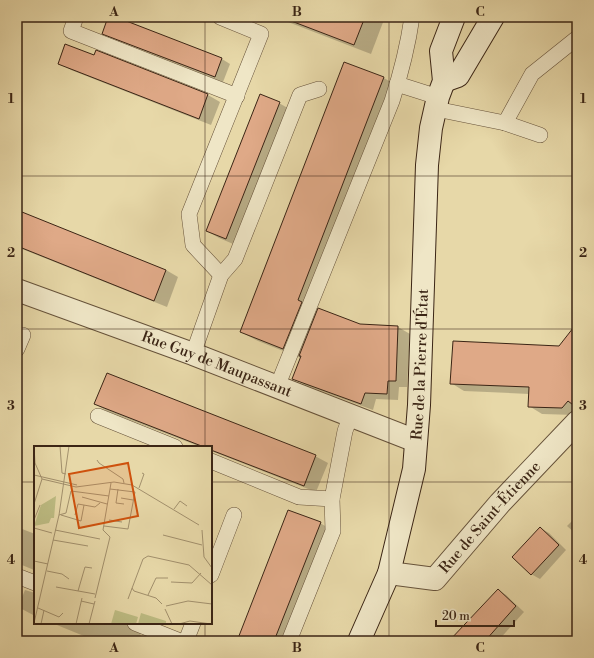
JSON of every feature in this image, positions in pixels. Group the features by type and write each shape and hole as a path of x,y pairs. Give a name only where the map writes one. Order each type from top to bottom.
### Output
{"street":[{"name":"Rue de la Pierre d'État","path":"444,91 441,51 454,17"},
{"name":"Rue de la Pierre d'État","path":"359,641 389,573 414,469 419,405 427,165 431,128 444,91 483,17"},
{"name":"Rue de la Pierre d'État","path":"444,91 493,17"},
{"name":"Rue Guy de Maupassant","path":"17,290 193,354 416,441"},
{"name":"Rue de Saint-Étienne","path":"389,573 435,579 500,503 577,422"}],"lane":[{"path":"76,17 71,31 237,96"},
{"path":"220,17 261,34 189,214 193,245 221,275"},
{"path":"277,387 389,108 397,84 412,17"},
{"path":"505,123 532,74 577,38"},
{"path":"397,84 444,91 505,123 540,135"},
{"path":"193,354 221,275 235,259 300,95 319,89"},
{"path":"17,350 23,335"},
{"path":"289,641 333,531 332,499 345,431 351,415"},
{"path":"98,416 173,446"},
{"path":"212,461 299,497 332,499"},
{"path":"212,572 234,515"},
{"path":"17,576 34,583"},
{"path":"138,624 180,641"},
{"path":"186,641 192,624"}],"building":[{"path":"108,17 116,17 222,58 215,77 102,34"},
{"path":"286,17 365,17 354,45 286,19"},
{"path":"65,44 94,55 96,50 208,94 199,119 58,64"},
{"path":"344,62 384,77 298,300 302,302 283,349 240,332"},
{"path":"260,94 280,102 226,239 206,231"},
{"path":"17,210 166,270 154,301 17,246"},
{"path":"318,308 360,324 398,326 396,381 388,381 387,394 365,393 361,404 292,379 301,356 299,356"},
{"path":"577,323 577,408 568,401 562,408 528,407 529,387 450,384 453,341 559,346"},
{"path":"107,373 316,455 304,486 212,450 212,446 201,446 94,404"},
{"path":"288,510 321,522 274,641 237,641"},
{"path":"540,527 559,545 531,575 512,557"},
{"path":"498,589 516,606 485,641 449,641"}]}
